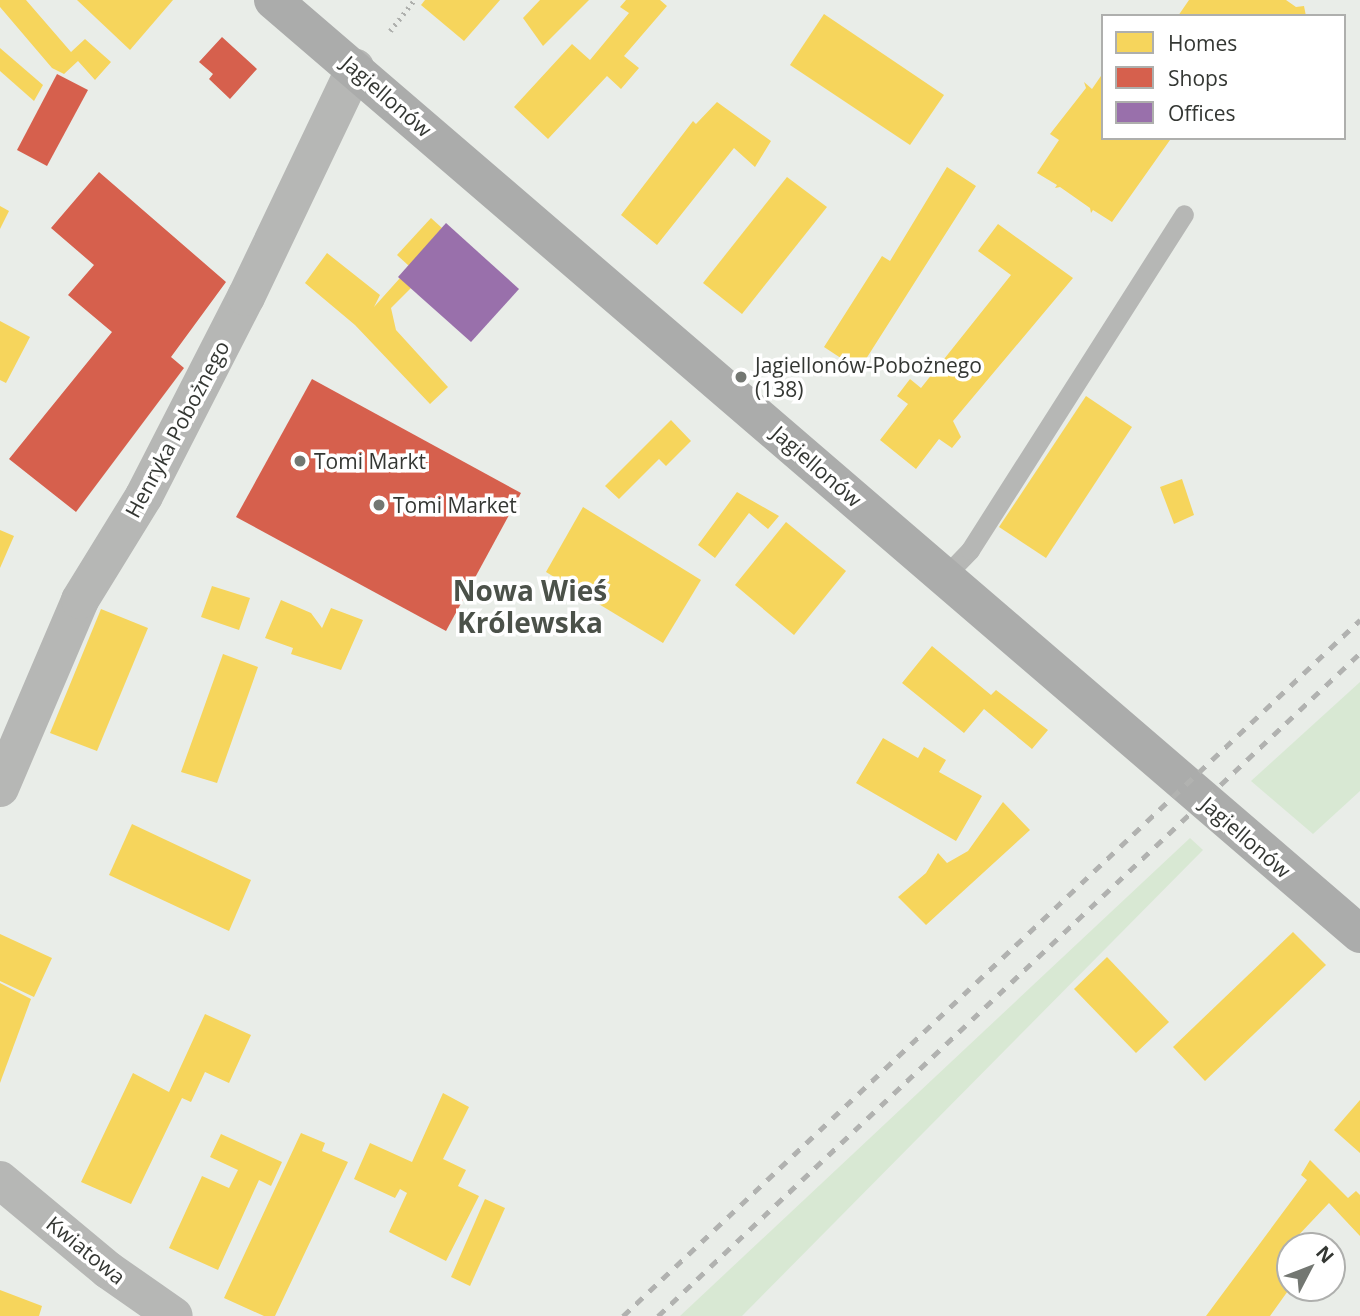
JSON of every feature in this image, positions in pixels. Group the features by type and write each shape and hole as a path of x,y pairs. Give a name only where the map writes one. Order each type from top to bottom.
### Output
{"street":[{"name":"Jagiellonów","path":"272,0 355,68 1360,934"},
{"name":"Henryka Pobożnego","path":"0,788 80,600 150,485 246,297 355,68"},
{"name":"Kwiatowa","path":"0,1180 108,1270 174,1316"}],"lane":[{"path":"945,576 970,550 1184,214"}],"path":[{"path":"390,31 414,0"}],"green space":[{"path":"1360,682 1360,791 1313,834 1251,781"},
{"path":"1190,838 1203,850 742,1316 680,1316"}],"building: Homes":[{"path":"0,0 26,0 71,52 85,39 111,62 95,80 78,61 64,74 52,68 0,7"},
{"path":"77,0 173,0 130,50"},
{"path":"425,0 500,0 464,41 421,5"},
{"path":"540,0 589,0 543,46 523,18"},
{"path":"626,0 660,0 667,6 624,56 639,68 621,89 607,76 548,139 514,107 572,44 590,60 629,13 620,7"},
{"path":"1189,0 1286,0 1296,7 1304,6 1306,14 1179,14"},
{"path":"824,14 944,95 910,145 790,65"},
{"path":"0,48 43,85 34,101 0,71"},
{"path":"1101,76 1101,140 1170,140 1112,222 1093,210 1091,213 1090,208 1060,187 1055,188 1057,185 1037,173 1059,140 1050,134 1086,88 1084,82 1092,89"},
{"path":"717,102 771,141 755,167 734,148 657,245 621,215 693,121 696,124"},
{"path":"947,167 976,186 859,370 824,347 882,256 890,261"},
{"path":"787,177 827,207 742,314 703,283"},
{"path":"0,206 9,211 0,229"},
{"path":"431,218 442,228 409,266 397,255"},
{"path":"998,224 1073,278 953,421 961,437 952,448 939,439 916,469 880,440 908,404 897,396 910,379 921,388 1011,275 978,251"},
{"path":"327,253 380,295 374,307 400,278 411,288 391,308 396,330 448,387 430,404 355,325 305,283"},
{"path":"0,321 30,337 6,383 0,380"},
{"path":"1086,396 1132,427 1046,558 999,527"},
{"path":"671,420 691,441 666,466 659,459 619,499 605,486"},
{"path":"1182,479 1194,515 1174,524 1160,487"},
{"path":"737,492 779,516 768,529 749,513 715,558 698,545"},
{"path":"583,507 701,580 663,643 546,572"},
{"path":"786,522 846,571 794,635 735,585"},
{"path":"0,530 14,536 0,568"},
{"path":"212,586 250,598 239,630 201,617"},
{"path":"281,600 311,613 322,628 331,608 363,620 341,670 291,654 293,648 265,638"},
{"path":"101,609 148,628 97,751 50,733"},
{"path":"932,646 991,695 996,690 1048,730 1032,749 984,709 964,733 902,683"},
{"path":"223,654 258,667 217,783 181,772"},
{"path":"883,738 918,758 924,747 946,760 939,772 982,796 956,841 856,783"},
{"path":"1003,802 1030,830 926,925 898,897 926,873 938,853 947,863 968,851"},
{"path":"132,824 251,880 229,931 109,875"},
{"path":"1293,932 1326,965 1205,1081 1173,1047"},
{"path":"0,934 52,958 34,997 0,981"},
{"path":"1107,957 1169,1022 1136,1053 1074,989"},
{"path":"0,983 31,999 0,1083"},
{"path":"205,1014 251,1035 229,1083 205,1072 191,1102 182,1098 131,1204 81,1182 133,1073 169,1092"},
{"path":"443,1093 469,1107 443,1159 466,1170 458,1186 479,1196 446,1261 389,1232 407,1193 400,1189 395,1198 354,1179 370,1143 412,1162"},
{"path":"1360,1100 1360,1153 1334,1130"},
{"path":"301,1133 325,1143 322,1151 348,1162 275,1316 264,1316 224,1298"},
{"path":"221,1134 282,1162 271,1186 259,1180 218,1270 169,1248 202,1176 229,1188 238,1170 210,1157"},
{"path":"1310,1160 1348,1198 1356,1191 1360,1195 1360,1236 1329,1203 1302,1232 1276,1232 1276,1302 1280,1302 1270,1316 1206,1316 1307,1180 1301,1175"},
{"path":"485,1199 505,1208 470,1286 451,1277"},
{"path":"0,1290 42,1306 39,1316 0,1316"}],"building: Shops":[{"path":"222,37 257,69 230,99 209,79 213,74 199,62"},
{"path":"57,74 88,90 47,166 17,150"},
{"path":"99,172 226,282 171,357 184,368 76,512 9,459 112,332 68,295 94,265 51,228"},
{"name":"Tomi Market","path":"312,379 521,493 446,631 236,517"}],"building: Offices":[{"path":"446,223 519,289 471,342 398,277"}],"railway":[{"path":"623,1316 1360,620"},
{"path":"658,1316 1360,653"}],"place":[{"name":"Jagiellonów-Pobożnego (138)","path":"741,377"},
{"name":"Tomi Markt","path":"300,461"},
{"name":"Tomi Market","path":"379,505"}],"district":[{"name":"Nowa Wieś Królewska","path":"530,606"}]}
